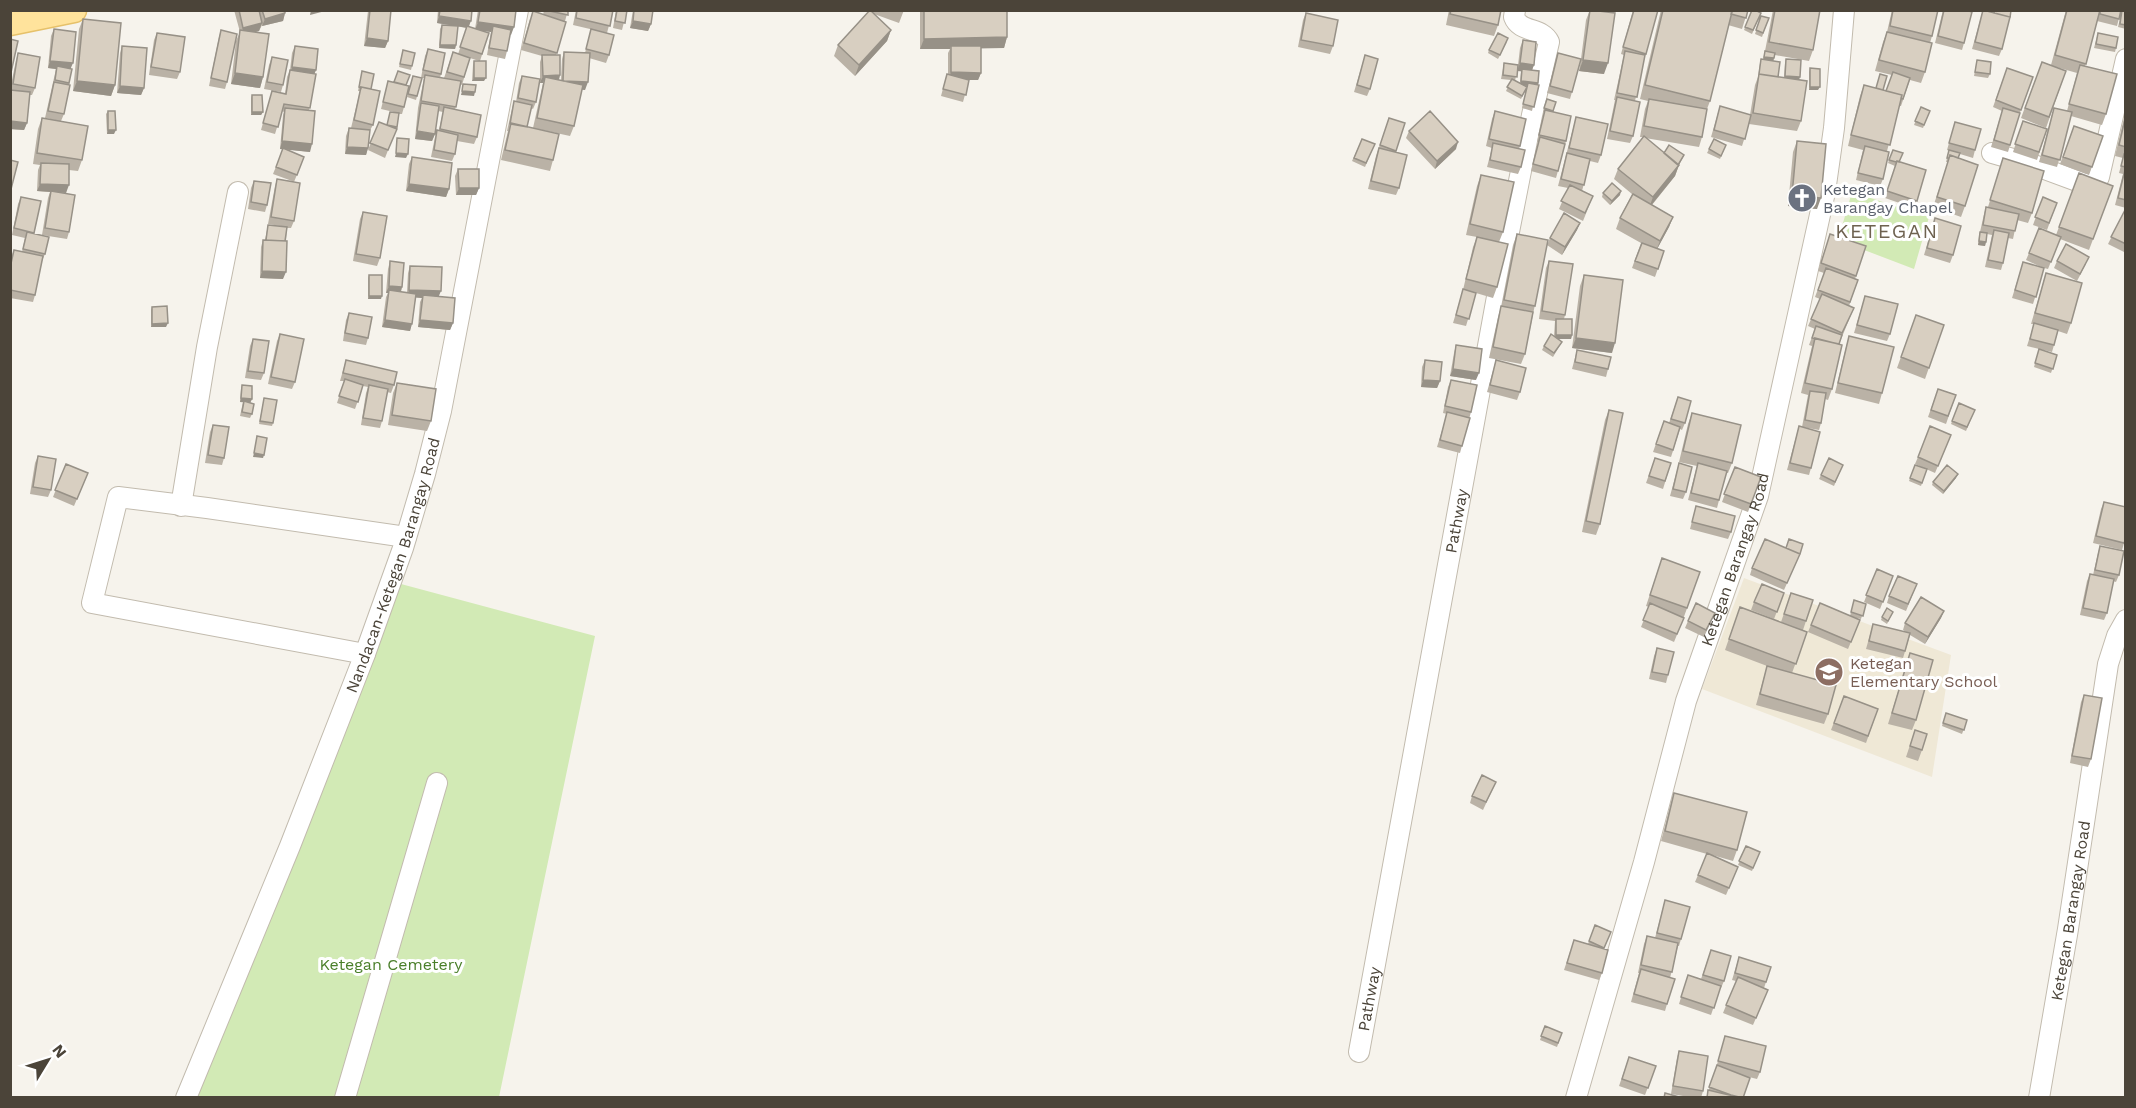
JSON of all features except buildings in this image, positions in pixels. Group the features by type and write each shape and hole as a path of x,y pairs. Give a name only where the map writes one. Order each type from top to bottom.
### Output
{"main road":[{"path":"10,23 74,10"}],"street":[{"name":"Nandacan-Ketegan Barangay Road","path":"186,1098 290,846 365,654 406,537 441,411 518,10"},
{"name":"Pathway","path":"1359,1052 1507,242 1549,42 1541,33 1518,25 1514,17 1515,10"},
{"name":"Ketegan Barangay Road","path":"1576,1098 1644,862 1686,701 1758,496 1825,192 1834,128 1844,10"},
{"path":"1992,153 2034,165 2085,184 2093,184 2099,177 2126,59"},
{"path":"181,506 207,347 238,192"},
{"path":"365,654 92,603 118,497 181,506 207,507 406,537"},
{"name":"Ketegan Barangay Road","path":"2038,1098 2068,929 2108,664 2117,636 2126,620"},
{"path":"345,1098 437,783"}],"shaded area":[{"name":"Ketegan Elementary School","path":"1744,578 1951,655 1932,777 1702,689"}],"green space":[{"path":"1852,192 1929,217 1914,269 1838,240"},
{"name":"Ketegan Cemetery","path":"401,584 595,636 499,1097 192,1098"}],"place":[{"name":"Ketegan Barangay Chapel","path":"1802,198"},
{"name":"Ketegan Elementary School","path":"1829,672"}],"district":[{"name":"KETEGAN","path":"1887,231"}]}
